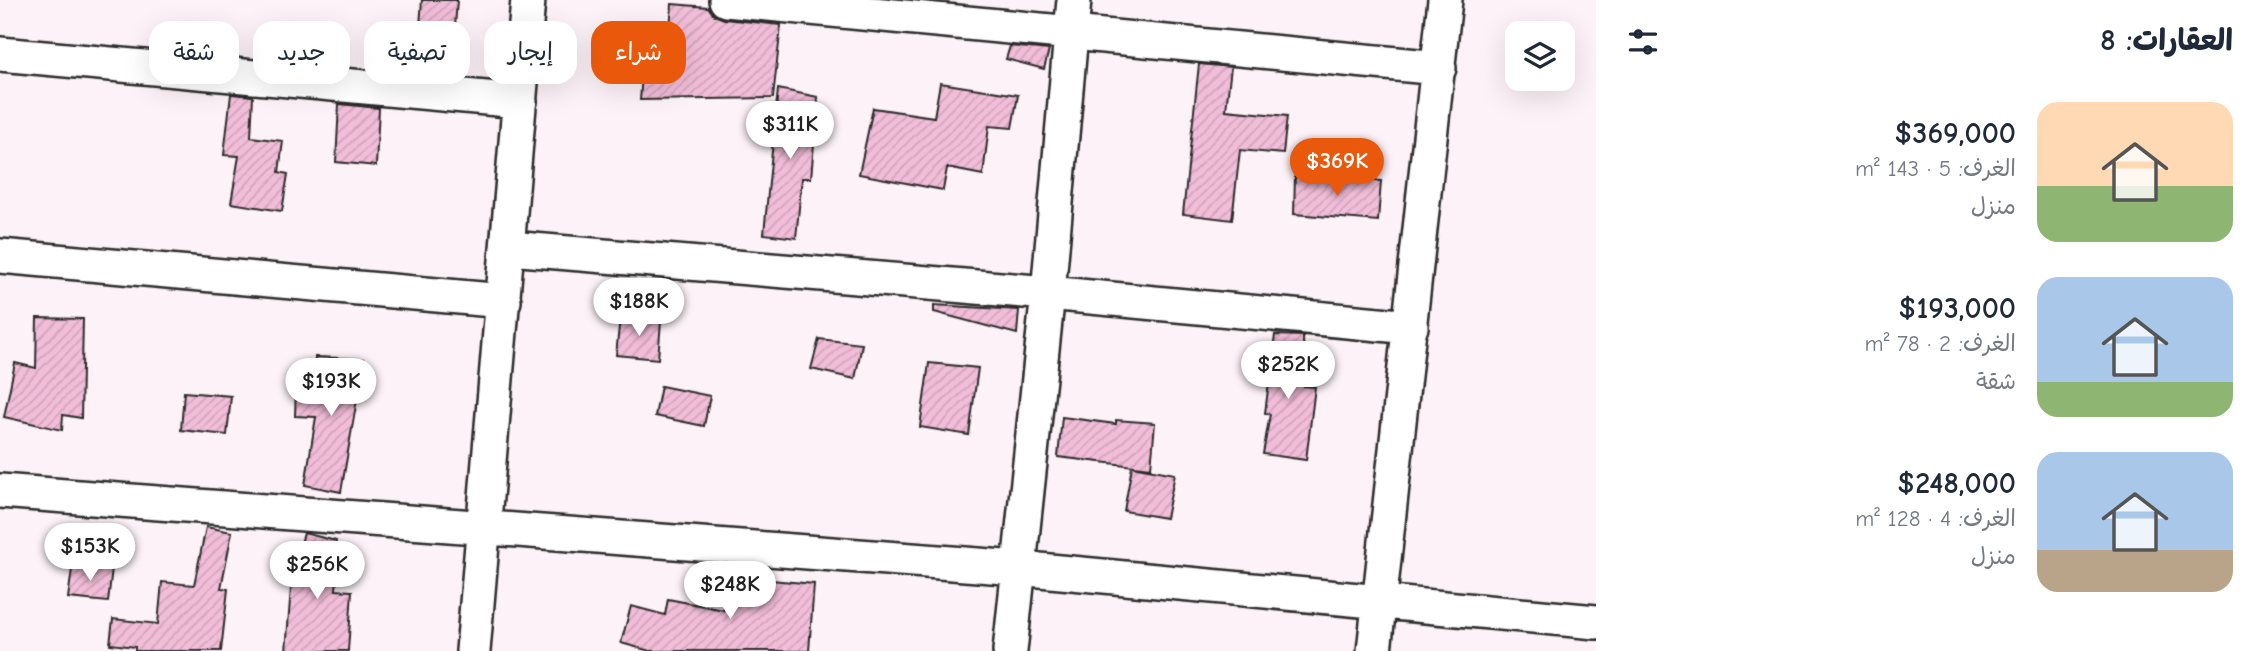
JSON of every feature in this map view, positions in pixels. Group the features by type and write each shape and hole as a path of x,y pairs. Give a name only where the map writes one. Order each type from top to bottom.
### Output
{"street":[{"path":"472,651 509,248 528,0"},
{"path":"726,0 1072,15 1439,68"},
{"path":"1374,651 1445,0"},
{"path":"1010,651 1048,293 1072,15"},
{"path":"0,54 520,100"},
{"path":"509,248 1048,293 1411,327"},
{"path":"0,256 504,301"},
{"path":"0,491 1018,568 1596,622"}],"building":[{"path":"422,0 457,0 455,21 420,21"},
{"path":"672,4 708,7 714,15 724,19 781,25 773,98 640,100 641,84 686,84 686,21 671,21"},
{"path":"1010,46 1049,50 1044,69 1006,59"},
{"path":"1199,64 1231,67 1226,110 1287,116 1283,154 1240,150 1232,220 1183,214"},
{"path":"940,83 1018,95 1012,128 989,126 983,175 947,168 943,190 859,174 873,108 934,117"},
{"path":"778,89 818,97 811,178 802,178 796,238 764,234"},
{"path":"231,94 253,96 251,137 283,141 279,172 288,174 282,211 231,203 239,156 224,155"},
{"path":"339,104 379,108 376,166 336,162"},
{"path":"1295,176 1381,181 1378,221 1294,214"},
{"path":"934,305 1019,310 1017,334 934,312"},
{"path":"620,317 661,321 658,359 616,355"},
{"path":"37,318 83,319 81,418 63,415 62,430 4,417 15,363 36,368"},
{"path":"1275,335 1303,336 1304,386 1315,387 1306,460 1263,454 1270,414 1265,413"},
{"path":"819,339 862,344 855,379 811,369"},
{"path":"315,357 364,359 341,492 305,485 316,417 295,416 296,389 314,390"},
{"path":"929,363 978,368 969,435 920,427"},
{"path":"661,386 710,396 704,426 655,416"},
{"path":"184,392 231,396 227,435 181,430"},
{"path":"1062,417 1116,424 1116,420 1155,423 1151,468 1058,457"},
{"path":"1132,466 1175,474 1166,518 1124,511"},
{"path":"206,527 232,532 221,588 228,589 221,651 135,651 135,647 110,644 113,619 158,624 162,582 194,585"},
{"path":"304,533 336,541 327,577 337,578 336,590 352,591 348,651 286,651 292,575"},
{"path":"73,562 112,568 108,602 68,598"},
{"path":"727,576 814,584 809,651 650,651 621,643 631,606 665,615 668,599 724,610"}]}
